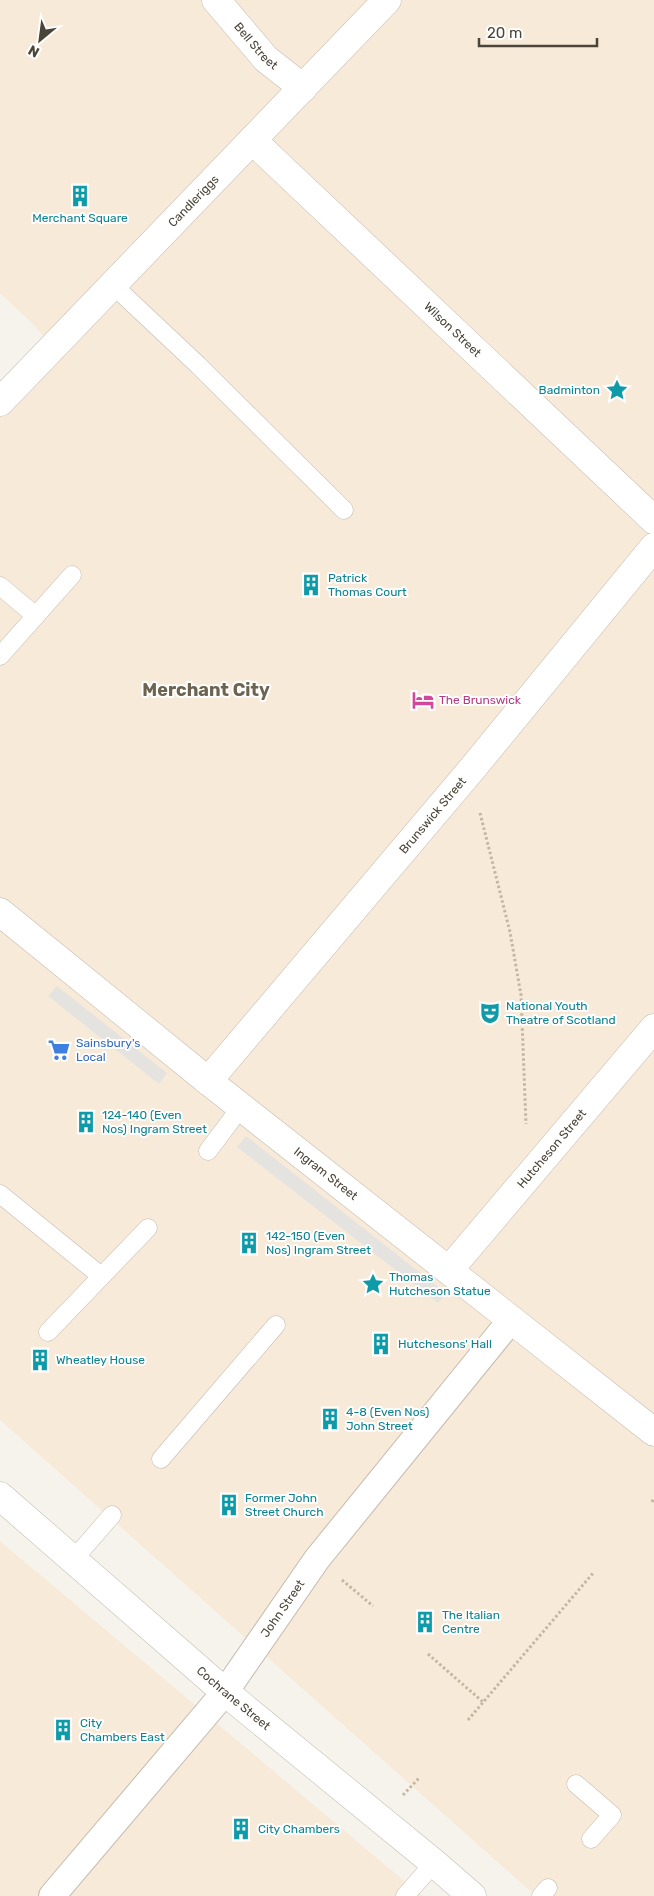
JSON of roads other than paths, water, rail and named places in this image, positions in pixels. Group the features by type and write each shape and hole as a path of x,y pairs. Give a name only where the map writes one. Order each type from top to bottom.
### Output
{"street":[{"name":"Bell Street","path":"216,0 266,59 303,88"},
{"name":"Candleriggs","path":"0,402 387,0"},
{"name":"Wilson Street","path":"252,140 654,520"},
{"name":"Brunswick Street","path":"208,1081 472,769 654,547"},
{"name":"Ingram Street","path":"0,912 208,1081 654,1432"},
{"name":"Hutcheson Street","path":"448,1270 654,1028"},
{"name":"John Street","path":"52,1896 225,1692 317,1559 511,1320"},
{"name":"Cochrane Street","path":"0,1496 225,1692 434,1862 472,1896"}],"lane":[{"path":"112,285 198,365 344,510"},
{"path":"0,656 72,575"},
{"path":"0,586 36,616"},
{"path":"208,1151 241,1107"},
{"path":"0,1194 102,1276"},
{"path":"48,1332 148,1228"},
{"path":"161,1459 276,1326"},
{"path":"73,1560 112,1515"},
{"path":"576,1784 612,1814 591,1839"},
{"path":"406,1896 434,1862"}],"place":[{"name":"Merchant Square","path":"80,196"},
{"name":"Badminton","path":"617,390"},
{"name":"Patrick Thomas Court","path":"311,585"},
{"name":"The Brunswick","path":"423,700"},
{"name":"National Youth Theatre of Scotland","path":"490,1013"},
{"name":"Sainsbury's Local","path":"59,1050"},
{"name":"124-140 (Even Nos) Ingram Street","path":"86,1122"},
{"name":"142-150 (Even Nos) Ingram Street","path":"249,1243"},
{"name":"Thomas Hutcheson Statue","path":"373,1284"},
{"name":"Hutchesons' Hall","path":"381,1344"},
{"name":"Wheatley House","path":"40,1360"},
{"name":"4-8 (Even Nos) John Street","path":"330,1419"},
{"name":"Former John Street Church","path":"229,1505"},
{"name":"The Italian Centre","path":"425,1622"},
{"name":"City Chambers East","path":"63,1730"},
{"name":"City Chambers","path":"241,1829"}],"district":[{"name":"Merchant City","path":"206,690"}]}
